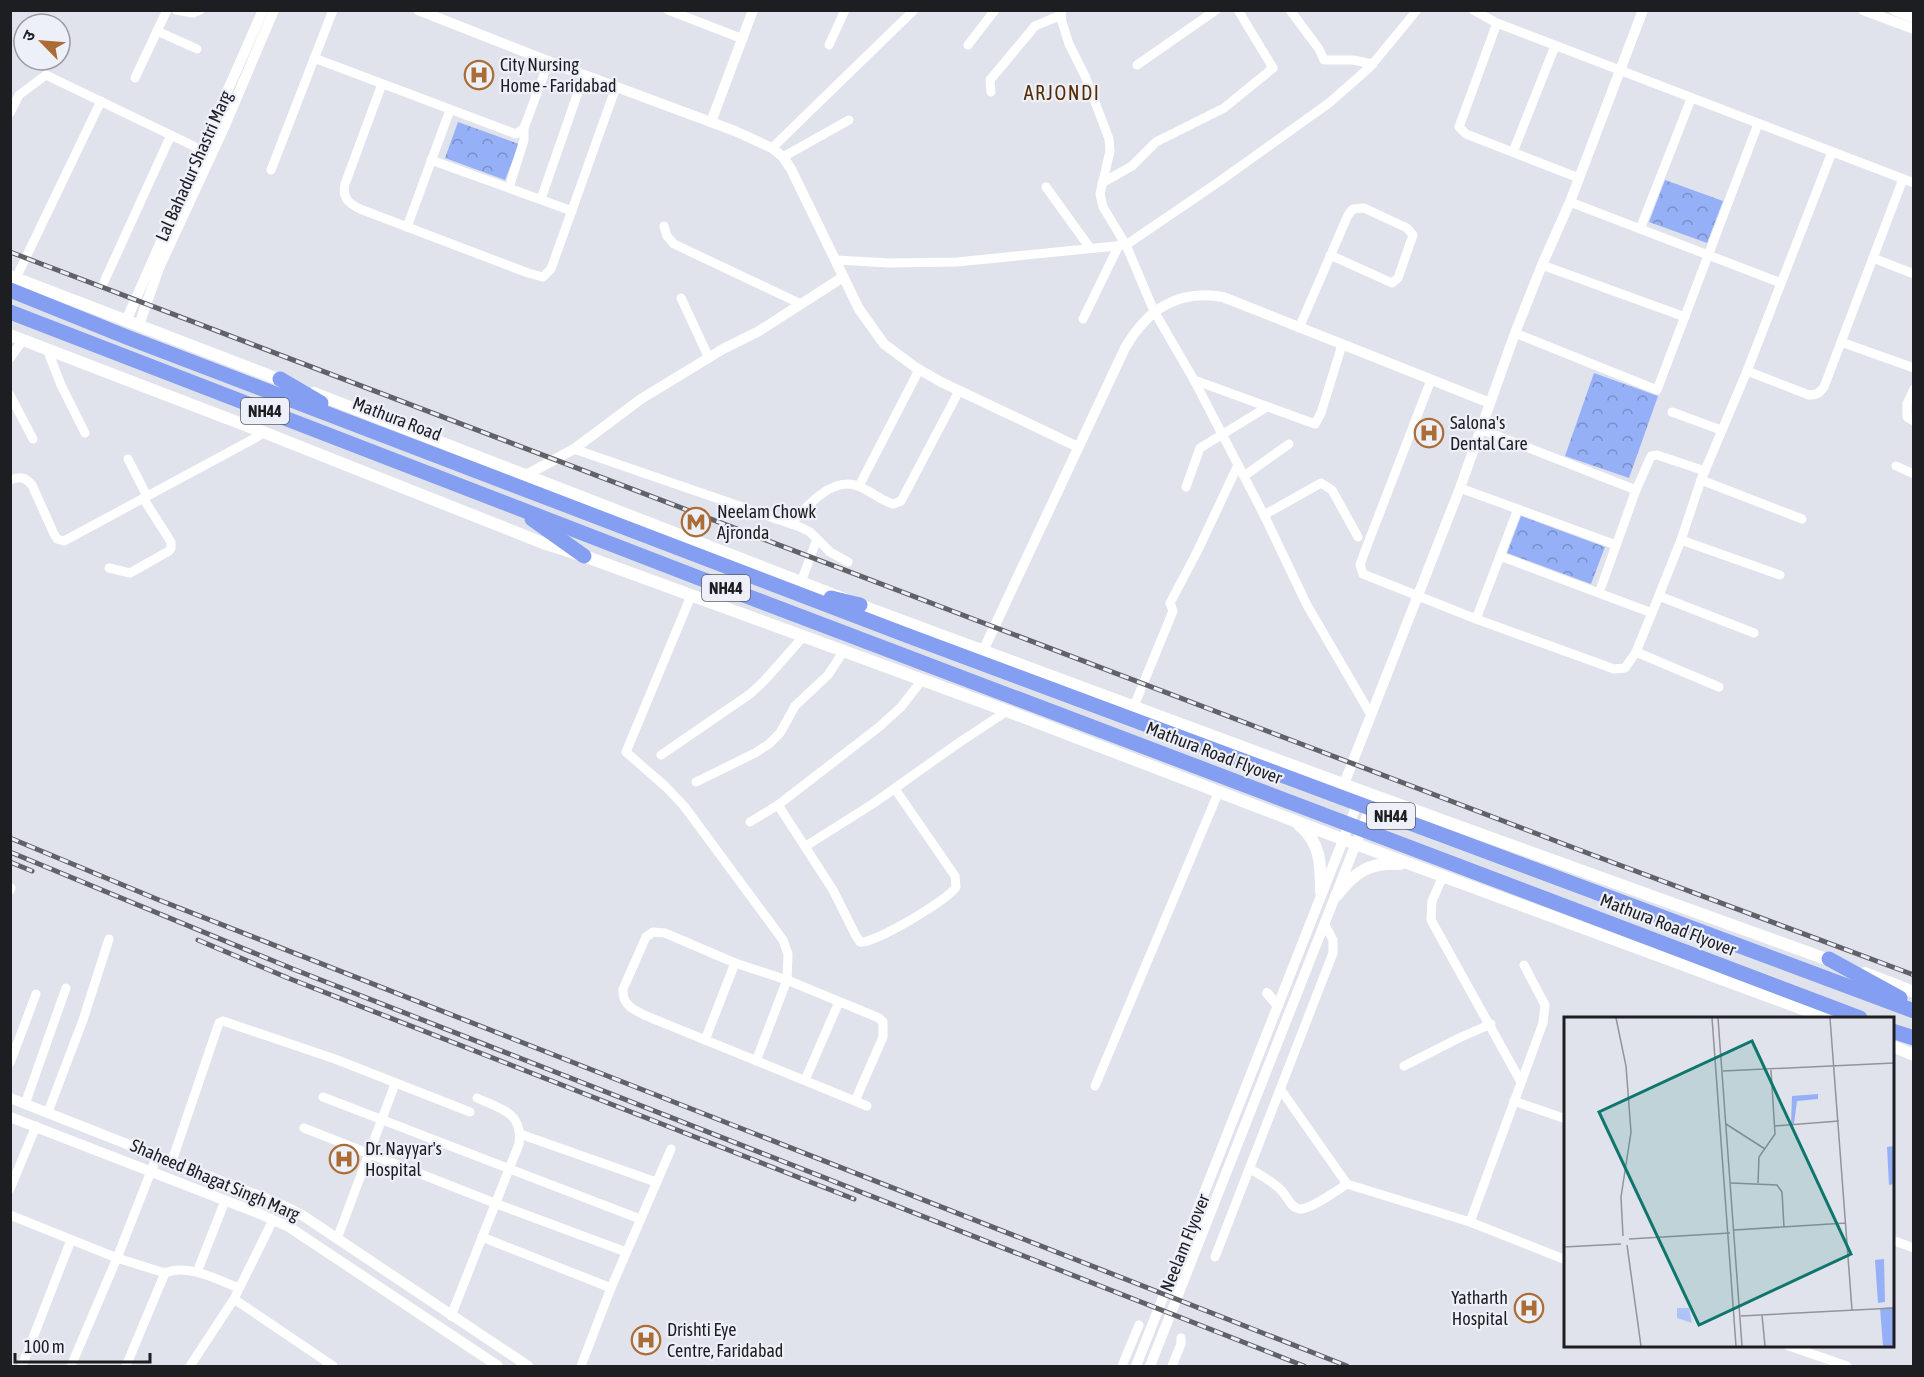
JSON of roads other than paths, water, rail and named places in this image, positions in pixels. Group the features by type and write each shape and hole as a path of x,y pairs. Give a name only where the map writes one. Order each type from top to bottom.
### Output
{"highway":[{"name":"Mathura Road","path":"12,281 364,427 770,583"},
{"name":"NH44","path":"10,312 521,509"},
{"path":"280,380 364,427"},
{"path":"521,509 584,556"},
{"name":"Mathura Road Flyover","path":"521,509 1857,1017"},
{"path":"770,583 860,605"},
{"name":"Mathura Road Flyover","path":"770,583 1914,1011"},
{"path":"1829,959 1914,1005"},
{"path":"1894,1030 1914,1038"}],"main road":[{"path":"12,281 139,325 983,651 1914,992"},
{"path":"10,335 543,543 1007,711 1357,845 1824,1017"},
{"path":"1287,817 1301,796 1304,776 1299,768"},
{"path":"1393,858 1388,848 1389,835 1395,824 1412,809"},
{"path":"1287,817 1306,831 1317,847 1321,868 1321,892"},
{"path":"1336,896 1349,880 1365,868 1386,863 1410,864"},
{"path":"1894,1046 1914,1055"}],"street":[{"path":"135,78 167,10"},
{"path":"176,10 193,13 200,10"},
{"name":"Lal Bahadur Shastri Marg","path":"126,321 206,152 263,10"},
{"path":"139,325 159,268 206,152 274,10"},
{"path":"271,170 333,10"},
{"path":"418,10 442,15 549,61 711,122 772,148 791,168 866,321 884,344 919,370 1078,447"},
{"path":"668,10 743,39"},
{"path":"711,122 753,10"},
{"path":"829,45 845,10"},
{"path":"772,148 914,10"},
{"path":"968,45 995,10"},
{"path":"1137,65 1216,10"},
{"path":"1102,183 1132,166 1156,142 1224,108 1273,68 1238,10"},
{"path":"1290,10 1319,49 1324,60 1353,60 1373,64"},
{"path":"836,260 890,263 948,262 1122,245 1236,170 1329,103 1373,64 1417,10"},
{"path":"1473,10 1497,23 1555,46 1914,183"},
{"path":"1344,784 1460,488 1515,333 1580,178 1643,10"},
{"path":"1863,10 1914,29"},
{"path":"1894,10 1914,18"},
{"path":"991,93 990,80 1035,26 1061,13 1069,45 1086,78 1109,139 1110,151 1102,183 1101,202 1154,311 1194,380 1264,515 1306,604 1371,715"},
{"path":"1497,23 1459,127 1466,134 1580,178"},
{"path":"157,31 197,50"},
{"path":"1513,152 1555,46"},
{"path":"314,58 512,134 521,132 524,128"},
{"path":"509,188 524,140 524,128 549,61"},
{"path":"10,113 15,93 46,75 206,152"},
{"path":"541,199 584,75"},
{"path":"382,84 343,192 350,204 543,277 551,269 616,87"},
{"path":"1640,229 1691,99"},
{"path":"12,281 101,101"},
{"path":"407,227 450,110"},
{"path":"783,157 849,120"},
{"path":"1515,333 1657,390 1758,124"},
{"path":"103,284 171,135"},
{"path":"1431,380 1360,565 1362,574 1614,669 1625,668 1636,652 1659,596 1703,476 1747,371 1832,152"},
{"path":"431,160 572,211"},
{"path":"1747,371 1809,395 1815,395 1824,387 1904,179"},
{"path":"1046,187 1090,248"},
{"path":"1570,202 1781,282"},
{"path":"1299,328 1330,255 1348,215 1353,209 1364,208 1407,228 1413,235 1398,278 1392,283 1330,255"},
{"path":"664,226 667,236 674,244 801,304"},
{"path":"1083,319 1122,245"},
{"path":"1874,258 1914,274"},
{"path":"1542,265 1685,317"},
{"path":"526,475 574,449 623,411 708,358 759,331 843,277"},
{"path":"983,651 1125,348 1136,328 1154,311 1172,302 1206,294 1223,297 1490,403"},
{"path":"681,298 708,358"},
{"path":"10,358 23,340"},
{"path":"1841,342 1914,368"},
{"path":"1194,380 1315,424 1321,413 1342,345"},
{"path":"47,349 61,385 85,433"},
{"path":"859,486 919,370"},
{"path":"1914,389 1906,411 1907,417 1914,421"},
{"path":"791,524 808,504 835,488 849,483 887,502 893,504 901,501 959,391"},
{"path":"10,394 33,439"},
{"path":"1186,487 1200,448 1268,407"},
{"path":"1672,412 1721,430"},
{"path":"1480,429 1636,490"},
{"path":"10,480 22,477 32,485 54,534 60,541 69,539 263,432"},
{"path":"1244,476 1289,444"},
{"path":"574,449 791,524 810,532 830,552 848,562"},
{"path":"1599,593 1636,490 1648,460 1653,455 1802,519"},
{"path":"109,568 130,573 171,548 171,542 145,497 128,459"},
{"path":"1134,706 1173,611 1170,603 1238,465"},
{"path":"1896,466 1914,474"},
{"path":"1264,515 1322,483 1332,490 1358,537"},
{"path":"1460,488 1616,545"},
{"path":"1476,618 1518,509"},
{"path":"801,582 817,538"},
{"path":"1681,540 1780,575"},
{"path":"1500,556 1652,613"},
{"path":"691,596 626,752 684,806 783,940 788,954 787,980 756,1060"},
{"path":"1659,596 1754,633"},
{"path":"661,755 750,694 803,638"},
{"path":"696,782 769,744 780,733 795,706 828,675 843,652"},
{"path":"1636,652 1719,687"},
{"path":"750,822 778,805 879,728 901,707 922,680"},
{"path":"806,846 895,789 1007,711"},
{"path":"778,805 806,846 860,942 866,943 935,905 954,891 957,882 895,789"},
{"path":"1095,1086 1219,791"},
{"path":"1240,1121 1278,1006 1362,791"},
{"path":"1240,1121 1325,925 1375,796"},
{"path":"1443,876 1432,901 1431,920 1491,1024 1521,1082"},
{"path":"1215,1257 1333,953 1333,940 1325,925"},
{"path":"855,1101 883,1037 883,1022 879,1018 787,980 735,963 665,933 653,932 646,937 640,946 623,989 622,998 627,1005 635,1011 867,1106"},
{"path":"48,1112 83,1020 109,939"},
{"path":"705,1040 735,963"},
{"path":"1470,1222 1543,1023 1545,1011 1541,997 1524,965"},
{"path":"26,1104 66,988"},
{"path":"1267,993 1278,1006"},
{"path":"10,1063 36,994"},
{"path":"805,1080 839,1002"},
{"path":"171,1161 221,1021 335,1059 470,1112"},
{"path":"1404,1066 1491,1024"},
{"path":"338,1239 395,1084"},
{"path":"1281,1090 1347,1184 1470,1222 1564,1259"},
{"path":"323,1097 640,1219"},
{"name":"Shaheed Bhagat Singh Marg","path":"10,1098 282,1205 302,1215 528,1366"},
{"path":"451,1316 511,1170 520,1134 519,1126 510,1113 477,1098"},
{"path":"1514,1101 1564,1118"},
{"name":"Shaheed Bhagat Singh Marg","path":"10,1117 289,1227 498,1366"},
{"name":"Neelam Flyover","path":"1136,1366 1240,1121"},
{"name":"Neelam Flyover","path":"1150,1366 1240,1121"},
{"path":"10,1189 36,1126"},
{"path":"304,1128 626,1252"},
{"path":"520,1134 656,1182"},
{"path":"581,1366 611,1288 671,1149"},
{"path":"71,1366 157,1156"},
{"path":"1250,1169 1275,1184 1291,1203 1300,1209 1309,1207 1347,1184"},
{"path":"199,1267 225,1201"},
{"path":"10,1215 117,1258 165,1273 173,1270 197,1273 239,1288"},
{"path":"190,1366 234,1299 273,1220"},
{"path":"483,1237 611,1288"},
{"path":"22,1366 71,1240"},
{"path":"1894,1240 1914,1248"},
{"path":"126,1366 165,1273"},
{"path":"234,1299 333,1366"},
{"path":"1122,1366 1139,1325"},
{"path":"1172,1366 1181,1344 1181,1338"},
{"path":"1792,1347 1847,1366"}],"railway":[{"path":"10,252 1590,854 1914,975"},
{"path":"10,838 159,900 1347,1366"},
{"path":"10,852 293,969 1304,1366"},
{"path":"10,862 32,871"},
{"path":"198,940 288,978 854,1199"}],"place":[{"name":"City Nursing Home - Faridabad","path":"479,75"},
{"name":"Salona's Dental Care","path":"1429,433"},
{"name":"Neelam Chowk Ajronda","path":"696,522"},
{"name":"Dr. Nayyar's Hospital","path":"344,1159"},
{"name":"Yatharth Hospital","path":"1529,1308"},
{"name":"Drishti Eye Centre, Faridabad","path":"646,1340"}],"district":[{"name":"ARJONDI","path":"1062,93"}]}
